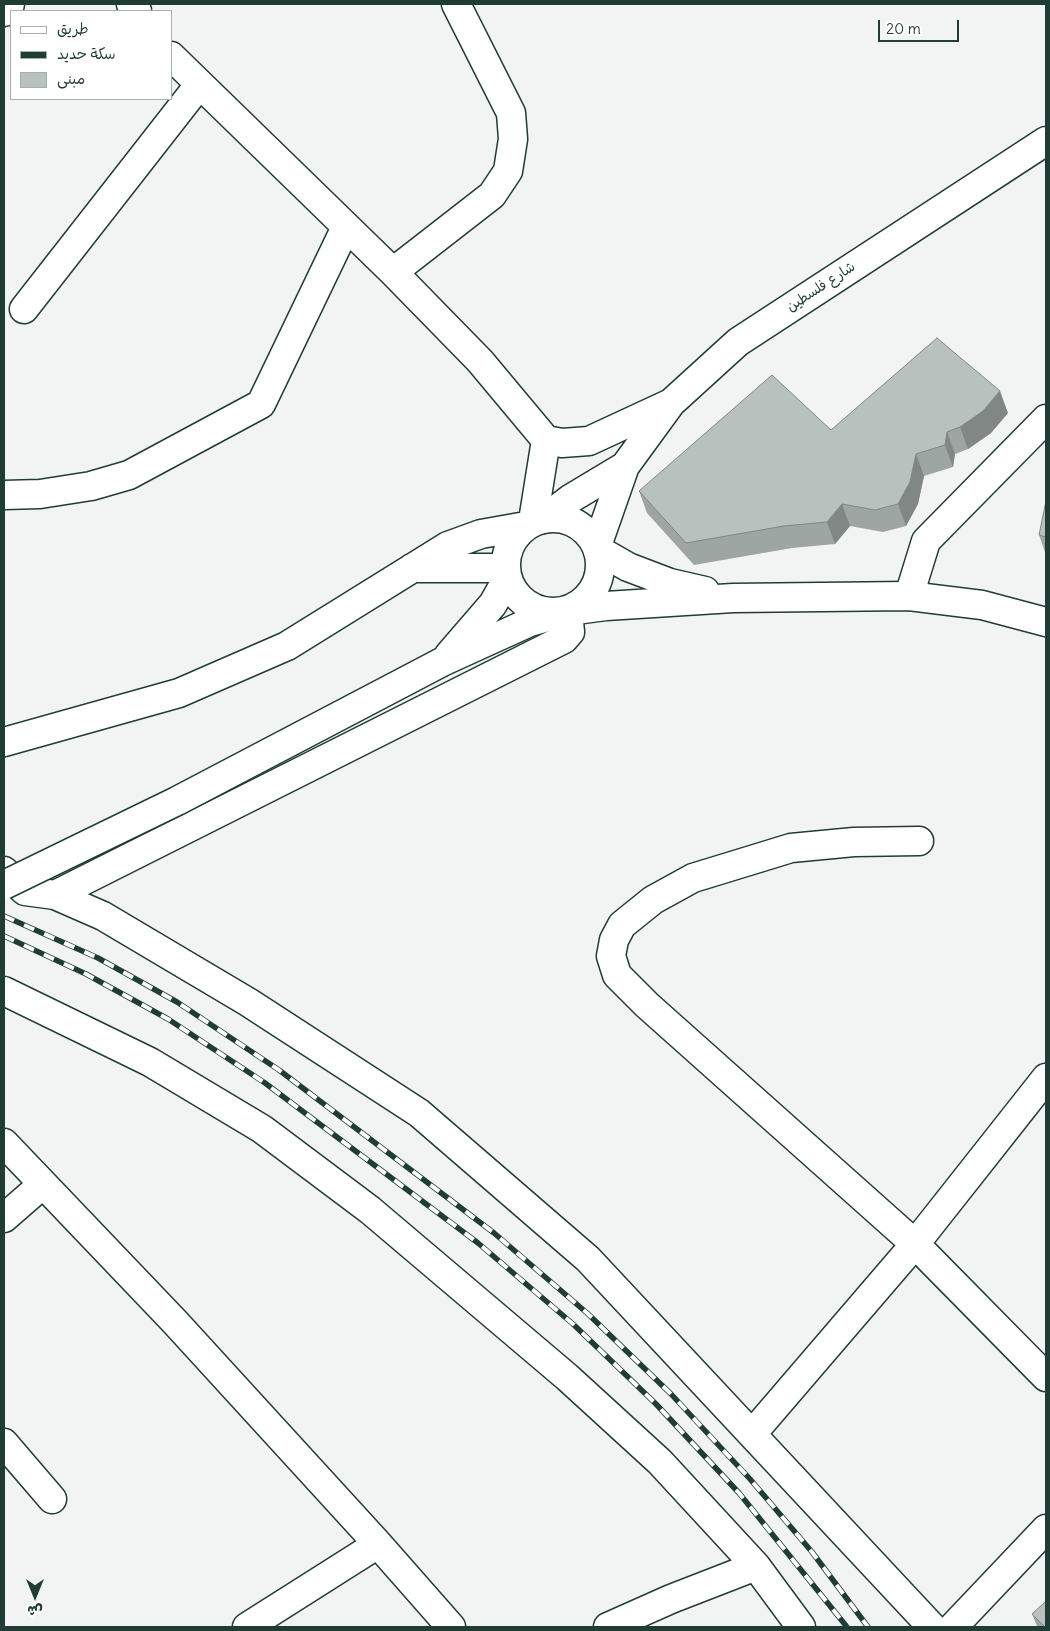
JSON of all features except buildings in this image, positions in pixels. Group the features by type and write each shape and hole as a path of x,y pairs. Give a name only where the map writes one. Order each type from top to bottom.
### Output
{"street":[{"path":"4,12 10,4"},
{"path":"393,272 492,195 508,171 513,140 511,113 456,4"},
{"path":"172,57 199,86 393,272 480,361 546,440 562,443 589,440 671,403"},
{"path":"24,309 199,86"},
{"name":"شارع فلسطين","path":"625,466 671,403 738,342 1046,141"},
{"path":"4,495 40,494 91,486 130,475 261,404 268,393 346,227"},
{"path":"909,596 926,541 1046,420"},
{"path":"535,522 546,440"},
{"path":"442,662 493,604 506,574 507,552 515,538 570,499 625,466"},
{"path":"598,549 625,466"},
{"path":"4,742 179,693 287,646 412,568 464,539 560,518 576,523 588,533 598,549 601,573 595,590 584,603 565,612 545,612 528,606 515,595 506,574"},
{"path":"598,549 628,566 670,583 734,598"},
{"path":"412,568 506,574"},
{"path":"4,885 177,801 442,662 530,622 565,612 606,606 734,598 909,596 982,605 1046,622"},
{"path":"55,895 564,639 570,632 565,612"},
{"path":"919,842 854,842 791,848 694,878 653,900 622,925 614,940 611,956 616,975 647,1005 915,1244 1046,1377"},
{"path":"4,871 25,890 55,895 103,916 248,1002 419,1113 588,1259 932,1627"},
{"path":"4,991 150,1062 254,1124 370,1210 567,1376 653,1455 756,1566 801,1627"},
{"path":"752,1434 915,1244 1046,1078"},
{"path":"4,1143 175,1322 378,1544 451,1627"},
{"path":"4,1218 43,1184"},
{"path":"4,1443 52,1499"},
{"path":"953,1627 1046,1529"},
{"path":"247,1627 378,1544"},
{"path":"608,1627 671,1599 756,1566"}],"railway":[{"path":"4,916 98,958 177,1002 279,1070 494,1233 587,1313 671,1394 750,1479 812,1552 868,1627"},
{"path":"4,936 86,974 168,1019 265,1083 478,1243 573,1324 656,1404 739,1493 847,1627"}]}
